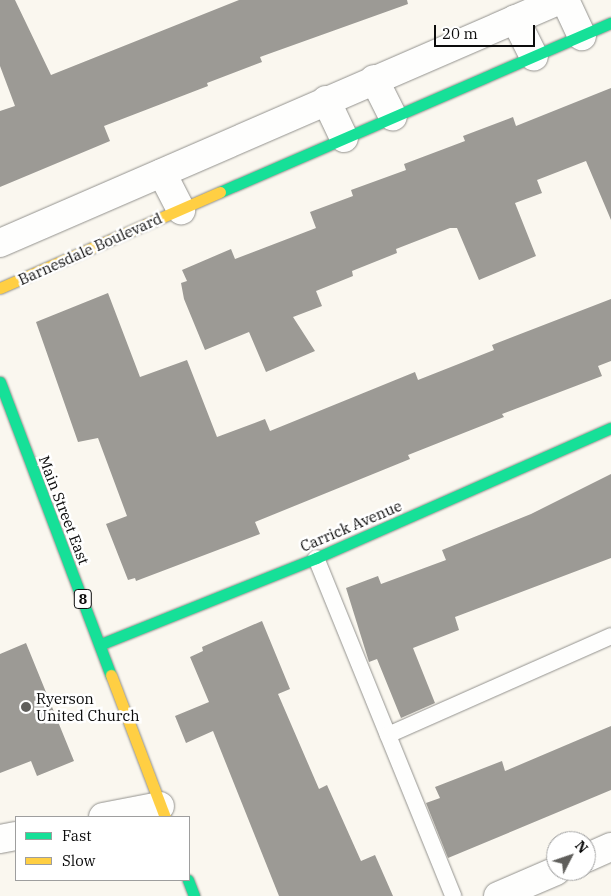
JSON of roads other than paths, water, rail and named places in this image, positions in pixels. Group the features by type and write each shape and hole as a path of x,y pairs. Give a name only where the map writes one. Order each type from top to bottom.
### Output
{"street":[{"path":"0,243 374,79 560,0"},
{"path":"565,0 582,36"},
{"path":"516,20 534,57"},
{"name":"Barnesdale Boulevard","path":"0,288 611,23"},
{"path":"374,79 393,117"},
{"path":"326,100 344,138"},
{"name":"Barnesdale Boulevard","path":"162,173 181,210"},
{"name":"Main Street East","path":"0,382 162,812"},
{"name":"Carrick Avenue","path":"100,644 316,558 611,428"},
{"path":"116,816 162,812"},
{"path":"0,840 15,836"},
{"path":"596,854 611,847"},
{"path":"498,896 546,875"},
{"path":"188,881 194,896"}],"lane":[{"path":"316,558 453,896"},
{"path":"388,735 611,636"}],"place":[{"name":"Ryerson United Church","path":"26,707"}]}
